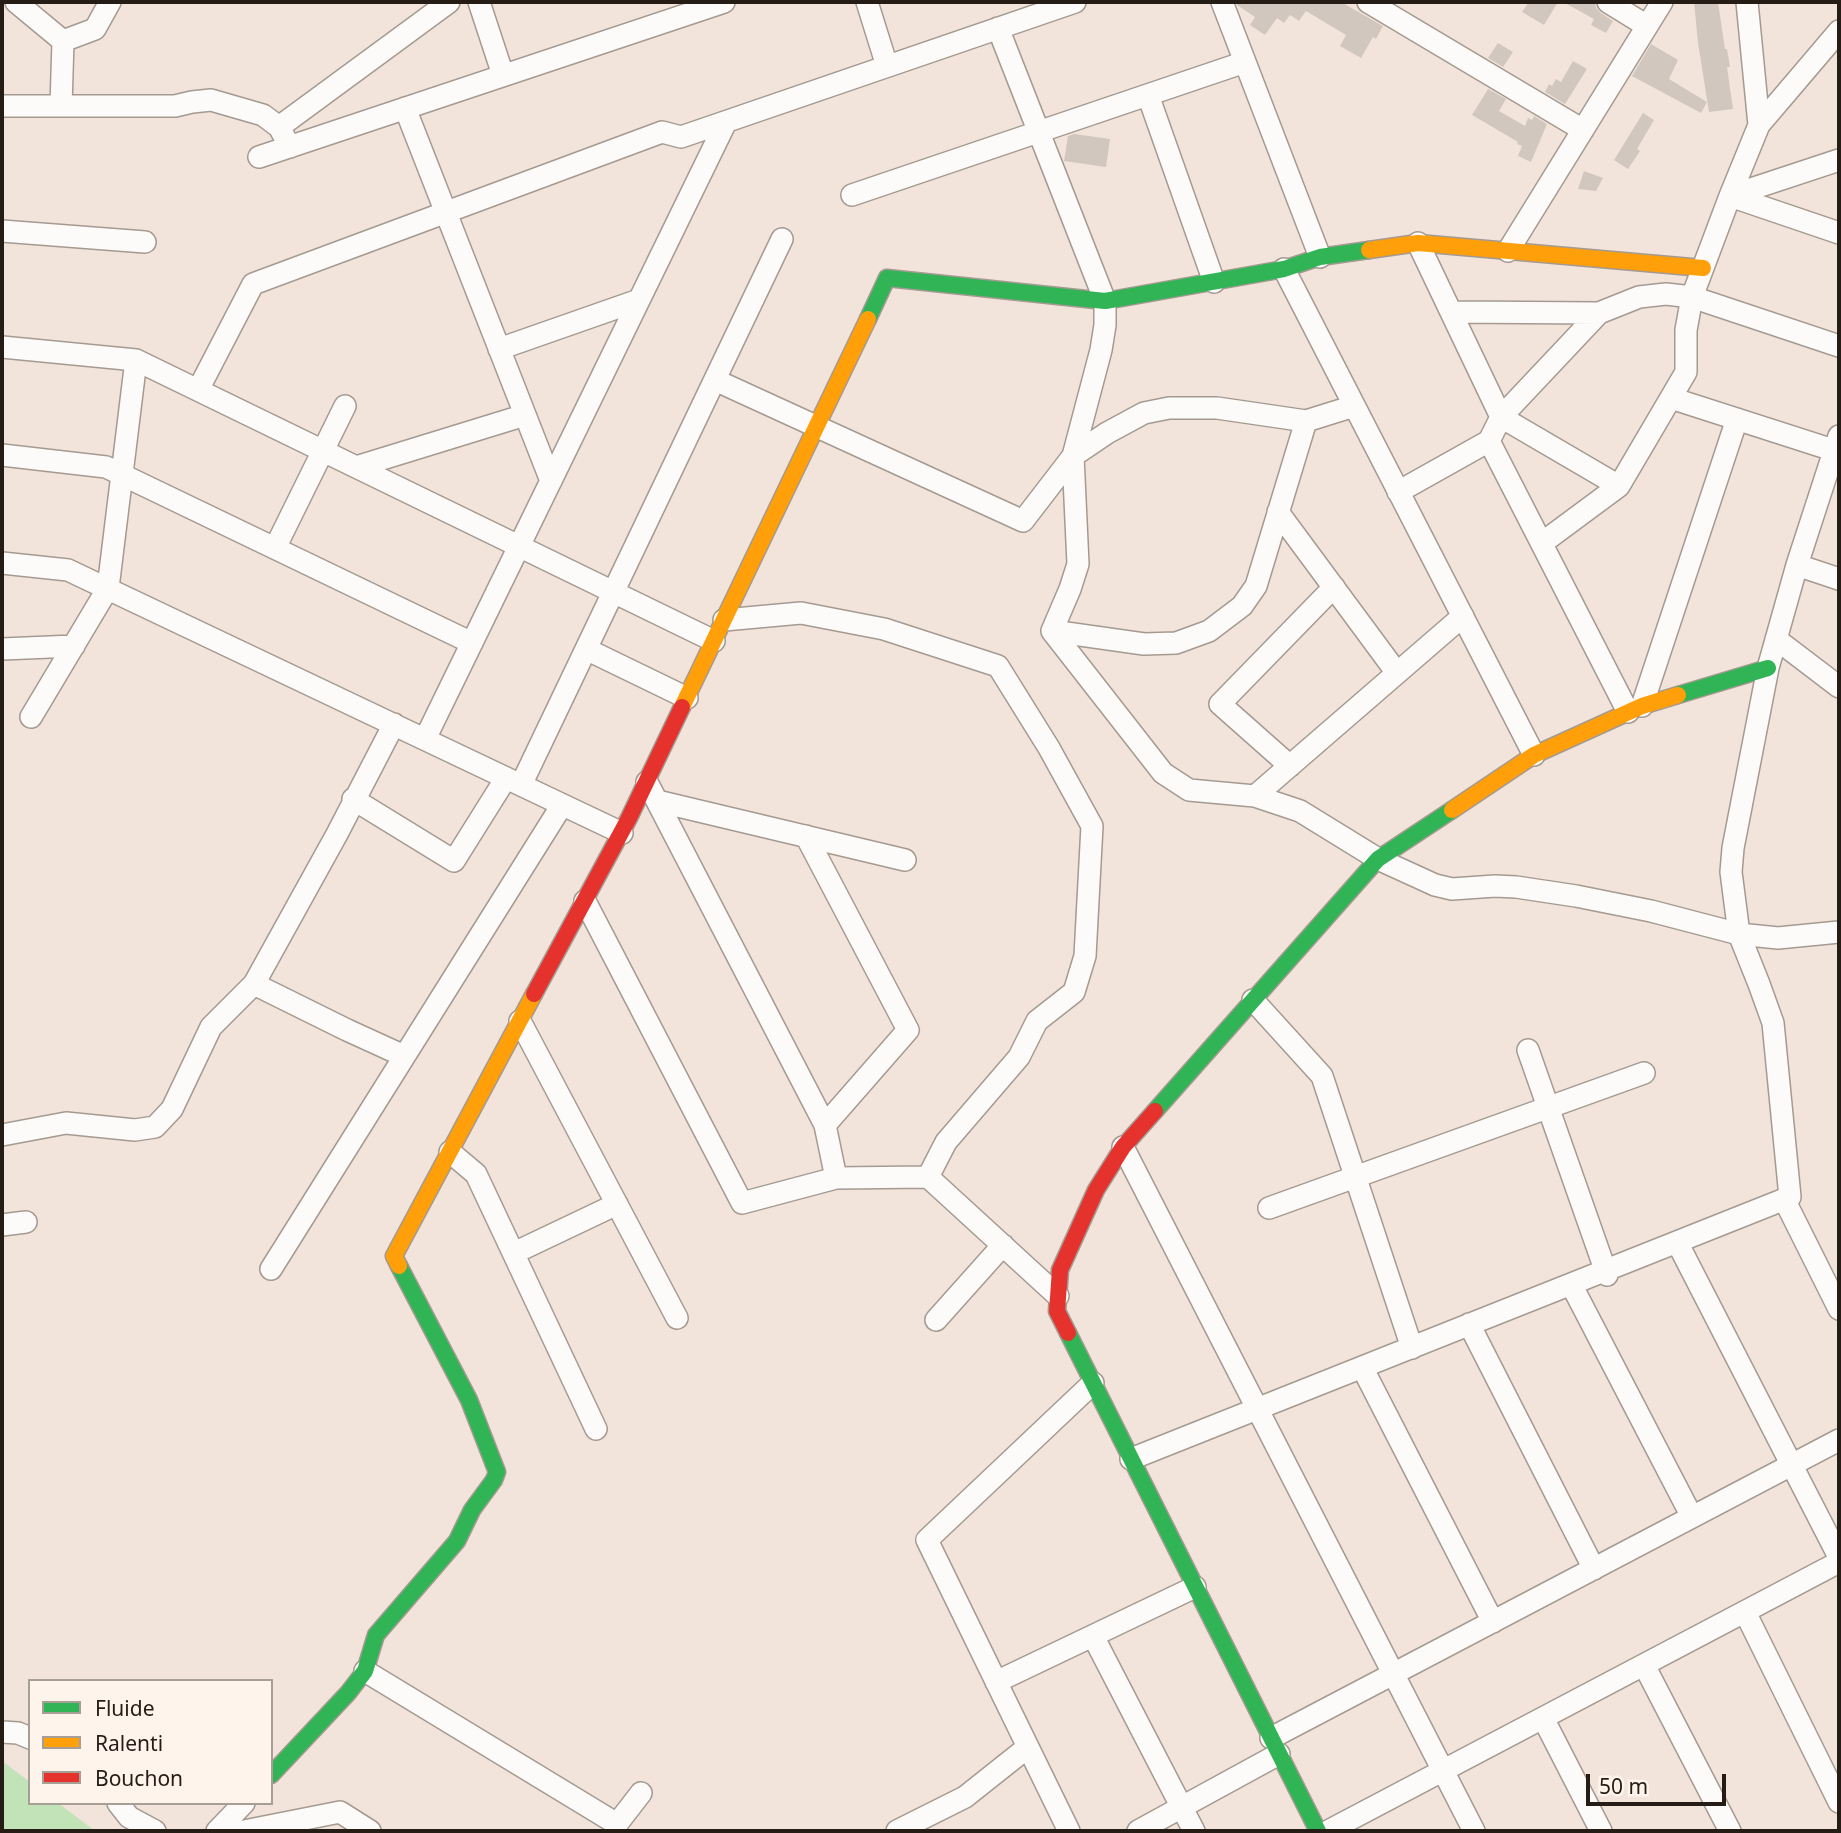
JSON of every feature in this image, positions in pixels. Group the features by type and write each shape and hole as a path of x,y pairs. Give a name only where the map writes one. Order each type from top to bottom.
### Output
{"street":[{"path":"16,2 63,41"},
{"path":"63,41 95,29 110,2"},
{"path":"279,127 449,2"},
{"path":"479,2 503,75"},
{"path":"258,157 724,2"},
{"path":"867,2 887,66"},
{"path":"198,390 253,284 662,132 681,137 1075,2"},
{"path":"1222,2 1320,257"},
{"path":"1368,2 1583,130"},
{"path":"1608,2 1647,26"},
{"path":"1508,251 1662,2"},
{"path":"1747,2 1759,125"},
{"path":"998,28 1105,301 1101,350 1073,456 1077,564 1070,589 1052,631"},
{"path":"1542,544 1619,486 1671,398 1686,372 1686,330 1692,298 1759,125 1839,31"},
{"path":"61,106 63,41"},
{"path":"852,195 1245,62"},
{"path":"1148,95 1214,282"},
{"path":"2,106 175,106 211,100 263,116 279,127 290,147"},
{"path":"405,108 551,481"},
{"path":"425,739 726,122"},
{"path":"1730,196 1839,160"},
{"path":"1730,196 1839,233"},
{"path":"2,231 145,243"},
{"path":"353,799 454,861 513,781 586,649 782,239"},
{"path":"1418,243 1501,417 1619,486"},
{"path":"273,1773 348,1693 365,1671 376,1635 457,1541 472,1510 494,1480 497,1472 469,1399 394,1256 622,833 887,278 1105,301 1284,269 1320,257 1418,243 1703,268"},
{"path":"1284,269 1534,755"},
{"path":"1451,312 1600,313 1639,297 1666,294 1692,298 1839,346"},
{"path":"499,349 639,300"},
{"path":"1398,492 1489,440 1501,417 1600,313"},
{"path":"2,347 136,360 714,641"},
{"path":"31,718 108,588 136,360"},
{"path":"715,380 1023,521 1073,456 1144,413 1169,408 1217,408 1306,421 1354,406"},
{"path":"1131,1459 1571,1284 1606,1273 1790,1197 1773,1023 1739,934 1731,872 1733,848 1768,668 1797,565 1838,446 1671,398"},
{"path":"275,548 345,406"},
{"path":"356,467 525,415"},
{"path":"1635,709 1737,419"},
{"path":"1052,631 1144,644 1176,643 1209,631 1242,606 1256,586 1306,421"},
{"path":"1489,440 1542,544 1635,709"},
{"path":"2,454 106,467 472,643"},
{"path":"1278,512 1396,673"},
{"path":"2,563 68,569 622,833"},
{"path":"1797,565 1839,579"},
{"path":"1290,766 1220,704 1334,587"},
{"path":"724,620 801,612 884,629 998,666 1049,748 1092,826 1085,957 1074,992 1037,1021 1019,1056 946,1142 929,1177"},
{"path":"1255,796 1462,616"},
{"path":"1052,631 1163,773 1189,790 1255,796 1300,811 1378,859 1435,885 1452,889 1517,887 1576,895 1739,934 1778,938 1839,932"},
{"path":"1776,639 1839,687"},
{"path":"2,649 74,646"},
{"path":"586,649 687,698"},
{"path":"1318,1831 1056,1311 1060,1270 1096,1191 1123,1147 1378,859 1534,755 1635,709 1768,668"},
{"path":"2,1135 66,1124 135,1130 155,1127 172,1109 211,1027 254,984 394,724"},
{"path":"647,782 825,1125 836,1178"},
{"path":"657,801 905,860"},
{"path":"271,1269 562,804"},
{"path":"806,836 908,1030 825,1125"},
{"path":"585,901 742,1203 836,1178 929,1177 1058,1296"},
{"path":"254,984 404,1056"},
{"path":"1253,1000 1322,1076 1412,1348"},
{"path":"520,1021 677,1318"},
{"path":"1528,1050 1606,1273"},
{"path":"1269,1208 1644,1073"},
{"path":"1123,1147 1475,1831"},
{"path":"450,1152 476,1174 596,1429"},
{"path":"1784,1199 1839,1309"},
{"path":"513,1253 617,1204"},
{"path":"2,1225 26,1222"},
{"path":"1677,1242 1839,1557"},
{"path":"936,1320 1003,1245"},
{"path":"1571,1284 1692,1517"},
{"path":"1469,1324 1594,1569"},
{"path":"1362,1367 1493,1622"},
{"path":"1069,1831 927,1540 1093,1383"},
{"path":"1138,1831 1182,1807 1275,1746 1394,1674 1839,1440"},
{"path":"1328,1831 1839,1562"},
{"path":"996,1682 1195,1587"},
{"path":"1745,1612 1839,1802"},
{"path":"1093,1636 1194,1831"},
{"path":"1644,1665 1730,1831"},
{"path":"365,1671 617,1824 640,1793"},
{"path":"1543,1718 1601,1831"},
{"path":"2,1732 18,1733 28,1737"},
{"path":"897,1831 924,1826 1028,1747"},
{"path":"120,1805 129,1817 155,1831"},
{"path":"217,1831 242,1805"},
{"path":"244,1831 340,1812 370,1831"}],"green space":[{"path":"2,1761 28,1780 28,1805 61,1805 95,1831 2,1831"}],"building":[{"path":"1236,2 1341,2 1383,26 1361,58 1340,46 1346,35 1306,11 1299,21 1290,15 1284,23 1277,18 1265,35 1250,25 1255,17"},
{"path":"1529,2 1558,2 1544,25 1522,12"},
{"path":"1563,2 1595,2 1596,8 1613,21 1606,33 1591,25 1594,19"},
{"path":"1694,2 1718,2 1730,67 1727,67 1733,109 1709,112"},
{"path":"1498,43 1513,52 1503,67 1488,58"},
{"path":"1651,44 1678,60 1669,79 1707,102 1701,113 1632,76"},
{"path":"1573,61 1587,69 1565,104 1545,92 1549,84 1552,86 1556,79 1561,82"},
{"path":"1488,89 1506,99 1499,111 1525,126 1528,118 1532,120 1534,116 1547,124 1531,162 1518,156 1522,146 1517,144 1518,142 1472,115"},
{"path":"1643,113 1654,120 1637,149 1640,151 1628,169 1614,160"},
{"path":"1074,134 1110,139 1106,167 1064,161 1068,136"},
{"path":"1584,171 1603,178 1596,191 1578,189"}],"traffic: fast":[{"path":"868,319 887,278 1105,301 1284,269 1320,257 1369,250"},
{"path":"1678,695 1768,668"},
{"path":"1155,1111 1378,859 1452,810"},
{"path":"273,1773 348,1693 365,1671 376,1635 457,1541 472,1510 497,1472 469,1400 399,1266"},
{"path":"1068,1333 1318,1831"}],"traffic: slow":[{"path":"1369,250 1418,243 1703,268"},
{"path":"682,707 868,319"},
{"path":"1452,810 1534,755 1642,706 1678,695"},
{"path":"399,1266 394,1256 534,994"}],"traffic: jam":[{"path":"534,994 629,818 682,707"},
{"path":"1068,1333 1057,1311 1060,1270 1096,1190 1123,1147 1155,1111"}]}
